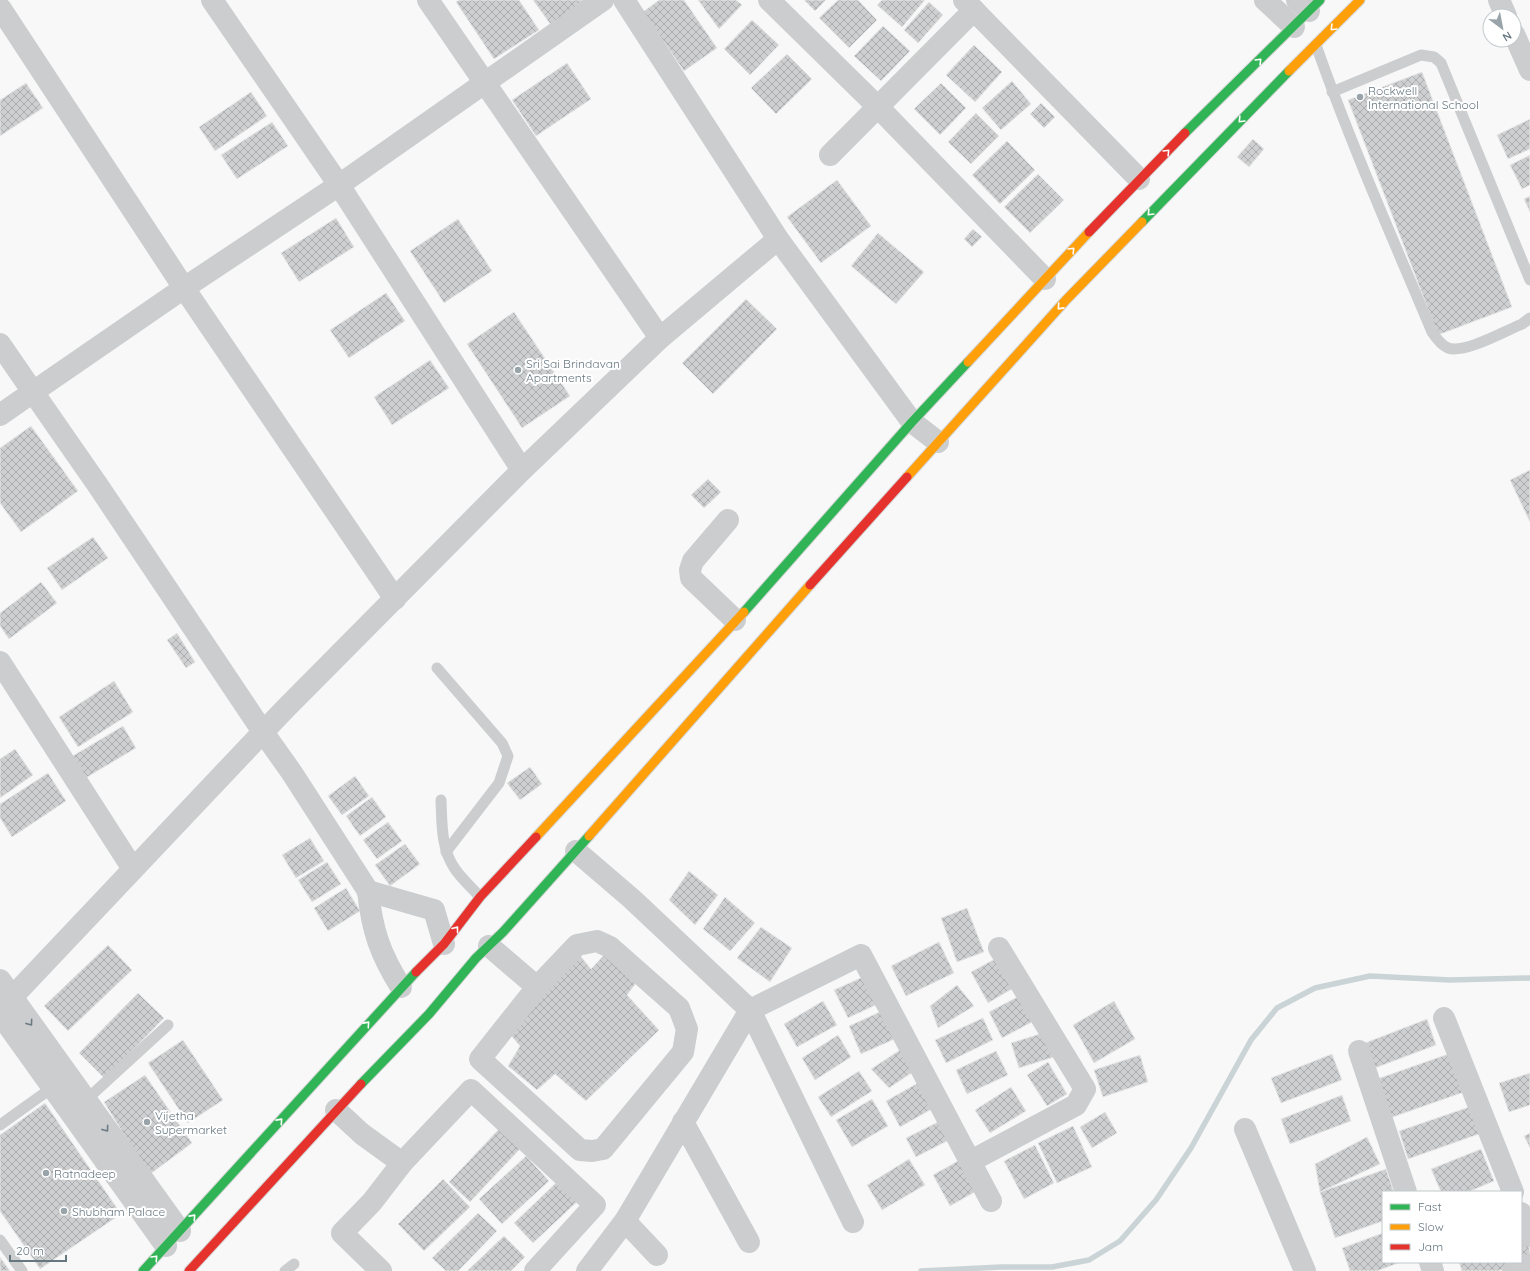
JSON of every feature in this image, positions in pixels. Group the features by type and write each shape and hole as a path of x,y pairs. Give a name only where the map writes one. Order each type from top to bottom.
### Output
{"main road":[{"path":"189,1271 336,1110 429,1014 476,958 489,946 576,851 736,663 1072,294 1256,104 1360,0"},
{"path":"143,1271 401,987 444,944 480,898 714,644 912,422 1139,180 1294,27 1309,4"},
{"path":"714,644 724,652"}],"street":[{"path":"212,0 339,185 522,470"},
{"path":"428,0 660,338"},
{"path":"0,415 184,288 339,185 603,0"},
{"path":"624,0 778,239 912,422 938,442"},
{"path":"769,0 878,107 1045,279"},
{"path":"1265,0 1294,27"},
{"path":"830,155 878,107 969,5 1139,180"},
{"path":"5,6 184,288 395,599"},
{"path":"1520,48 1530,70"},
{"path":"3,1000 133,869 263,732 522,470 660,338 778,239"},
{"path":"0,344 99,487 292,773 368,891 371,920 380,947 388,966 401,987"},
{"path":"728,520 693,561 690,570 691,578 735,620"},
{"path":"0,662 133,869"},
{"path":"576,851 632,899 750,1010 853,1222"},
{"path":"368,891 434,910 444,944"},
{"path":"597,942 610,947 679,1008 686,1029 683,1052 603,1149 592,1151 580,1150 480,1059 537,987 577,945 597,942"},
{"path":"489,946 537,987"},
{"path":"971,1162 1076,1105 1085,1089 1000,948"},
{"path":"587,1271 625,1221 750,1010 861,955 991,1201"},
{"path":"3,1000 53,1087 133,1183 173,1238"},
{"path":"3,1000 86,1100 133,1183"},
{"path":"1444,1018 1513,1191"},
{"path":"1358,1051 1406,1191"},
{"path":"381,1271 342,1232 372,1202 402,1163 471,1090 595,1205 535,1271"},
{"path":"336,1110 362,1134 402,1163"},
{"path":"683,1122 749,1242"},
{"path":"1245,1129 1305,1271"},
{"path":"1522,1216 1530,1236"},
{"path":"625,1221 657,1254"},
{"path":"1513,1271 1530,1265"}],"lane":[{"path":"1316,45 1332,92 1426,317 1439,341 1448,348 1463,349 1522,324 1530,318"},
{"path":"1332,92 1421,55 1434,57 1440,63 1530,280"},
{"path":"437,668 502,743 508,756 499,783 446,852"},
{"path":"441,800 442,834 446,852 455,869 480,898"},
{"path":"86,1100 168,1025"},
{"path":"0,1125 53,1087"},
{"path":"0,1240 22,1271"},
{"path":"285,1271 294,1264"}],"building":[{"path":"459,0 519,0 539,30 494,59 456,2"},
{"path":"533,0 588,0 551,25"},
{"path":"659,0 684,0 717,48 684,71 643,12"},
{"path":"698,0 736,0 742,5 719,29"},
{"path":"804,0 826,0 815,11"},
{"path":"838,0 858,0 877,20 849,48 819,18"},
{"path":"882,0 925,0 902,27 877,5"},
{"path":"929,2 943,15 918,43 904,30"},
{"path":"752,20 779,45 750,75 724,49"},
{"path":"883,26 910,51 881,81 854,56"},
{"path":"974,45 1002,72 975,102 946,75"},
{"path":"787,54 812,79 776,114 751,88"},
{"path":"567,63 591,99 536,136 512,100"},
{"name":"Rockwell International School","path":"1422,72 1512,307 1438,335 1348,100"},
{"path":"1012,81 1031,104 1001,130 982,108"},
{"path":"26,83 43,108 0,136 0,100"},
{"path":"941,83 966,108 940,135 914,109"},
{"path":"251,92 267,116 215,151 199,127"},
{"path":"1041,103 1055,117 1044,128 1030,114"},
{"path":"976,113 999,136 971,164 948,142"},
{"path":"1530,119 1530,149 1508,159 1497,135"},
{"path":"272,122 288,146 237,179 221,155"},
{"path":"1253,139 1264,149 1249,167 1237,157"},
{"path":"1007,141 1035,170 1000,204 972,175"},
{"path":"1530,155 1530,185 1522,189 1510,165"},
{"path":"1038,174 1064,200 1030,233 1004,207"},
{"path":"837,180 871,226 821,263 787,217"},
{"path":"1530,196 1530,212 1524,199"},
{"path":"336,218 354,247 299,282 281,253"},
{"path":"458,219 492,271 444,303 410,251"},
{"path":"973,229 982,237 972,247 964,239"},
{"path":"878,233 924,272 896,304 851,266"},
{"path":"386,293 405,321 349,358 330,330"},
{"path":"746,299 777,329 713,394 682,363"},
{"name":"Sri Sai Brindavan Apartments","path":"514,312 570,396 522,428 467,344"},
{"path":"430,360 449,388 392,425 374,397"},
{"path":"31,426 78,491 21,532 0,503 0,448"},
{"path":"1530,470 1530,522 1510,480"},
{"path":"708,479 721,492 704,508 691,495"},
{"path":"93,537 108,558 62,590 47,568"},
{"path":"41,582 57,603 9,639 0,626 0,613"},
{"path":"177,633 195,662 186,668 167,640"},
{"path":"114,681 133,712 78,747 59,717"},
{"path":"123,726 136,748 84,779 71,757"},
{"path":"15,749 33,775 0,798 0,759"},
{"path":"530,767 542,784 520,800 507,783"},
{"path":"48,773 66,801 12,837 0,818 0,804"},
{"path":"355,776 369,796 342,815 328,796"},
{"path":"372,797 386,817 360,836 346,816"},
{"path":"388,822 402,841 377,859 363,840"},
{"path":"310,838 324,861 296,878 282,855"},
{"path":"405,844 420,864 390,886 375,865"},
{"path":"327,862 341,884 312,902 298,880"},
{"path":"689,871 718,895 695,925 669,900"},
{"path":"346,888 360,911 328,931 314,908"},
{"path":"725,897 755,923 730,951 703,929"},
{"path":"967,908 984,952 957,962 941,918"},
{"path":"761,927 792,948 770,982 737,958"},
{"path":"939,942 954,973 906,996 891,966"},
{"path":"108,945 132,970 68,1031 44,1006"},
{"path":"607,952 639,979 627,995 659,1030 586,1101 555,1074 537,1090 508,1066 520,1046 508,1032 578,953 591,969"},
{"path":"995,959 1012,989 988,1003 971,972"},
{"path":"865,976 878,1004 848,1018 834,990"},
{"path":"957,985 974,1006 938,1028 930,1006"},
{"path":"138,993 164,1018 105,1079 79,1053"},
{"path":"1021,995 1034,1021 1002,1038 989,1012"},
{"path":"823,1001 837,1025 797,1047 784,1024"},
{"path":"1114,1001 1135,1039 1094,1063 1073,1025"},
{"path":"884,1010 897,1038 861,1054 849,1026"},
{"path":"983,1018 993,1040 946,1063 935,1040"},
{"path":"1427,1019 1436,1045 1375,1068 1365,1043"},
{"path":"1046,1032 1054,1057 1019,1068 1011,1043"},
{"path":"838,1035 851,1057 815,1080 802,1058"},
{"path":"183,1040 223,1100 188,1123 148,1063"},
{"path":"903,1048 916,1070 889,1088 871,1069"},
{"path":"996,1051 1008,1075 967,1094 956,1070"},
{"path":"1454,1052 1467,1091 1390,1118 1377,1079"},
{"path":"1332,1054 1342,1080 1281,1103 1271,1078"},
{"path":"1140,1055 1148,1082 1103,1097 1094,1070"},
{"path":"1048,1062 1067,1094 1047,1106 1027,1075"},
{"path":"859,1071 872,1091 831,1117 818,1097"},
{"path":"1530,1073 1530,1105 1509,1112 1499,1083"},
{"name":"Vijetha Supermarket","path":"145,1075 192,1143 149,1175 104,1102"},
{"path":"918,1083 932,1109 900,1127 886,1101"},
{"path":"1011,1087 1026,1111 990,1133 975,1110"},
{"path":"1342,1095 1351,1121 1290,1144 1281,1119"},
{"path":"872,1099 888,1126 852,1147 836,1120"},
{"name":"Ratnadeep","path":"45,1103 121,1214 40,1269 0,1211 0,1135"},
{"path":"1472,1106 1482,1133 1408,1159 1399,1131"},
{"path":"1105,1112 1117,1133 1092,1148 1080,1127"},
{"path":"940,1121 949,1140 916,1157 906,1138"},
{"path":"1073,1126 1092,1167 1057,1183 1038,1143"},
{"path":"499,1129 520,1149 470,1202 449,1182"},
{"path":"1530,1133 1530,1148 1524,1136"},
{"path":"1367,1137 1380,1164 1320,1192 1315,1164"},
{"path":"1035,1145 1054,1183 1024,1199 1004,1161"},
{"path":"1481,1149 1494,1181 1470,1191 1441,1191 1431,1169"},
{"path":"526,1156 549,1181 502,1224 479,1199"},
{"path":"965,1157 982,1188 950,1206 933,1175"},
{"path":"909,1159 925,1185 882,1210 867,1185"},
{"path":"1386,1169 1394,1191 1382,1191 1382,1221 1335,1238 1320,1192"},
{"path":"561,1178 581,1198 533,1243 514,1223"},
{"path":"443,1179 470,1207 424,1251 398,1224"},
{"path":"478,1213 497,1231 458,1271 446,1271 432,1258"},
{"path":"1524,1231 1530,1251 1530,1261 1498,1271 1462,1271 1459,1263 1522,1263 1522,1232"},
{"path":"1382,1233 1382,1263 1398,1263 1377,1271 1350,1271 1342,1248"},
{"path":"504,1236 525,1257 511,1271 467,1271"},
{"path":"0,1257 10,1271 0,1271"}],"waterway":[{"path":"921,1271 1001,1267 1052,1267 1089,1260 1120,1241 1156,1200 1191,1148 1251,1040 1277,1008 1315,988 1370,976 1450,980 1530,978"}],"traffic: fast":[{"path":"1185,133 1320,0"},
{"path":"1142,222 1289,71"},
{"path":"744,612 912,422 968,362"},
{"path":"361,1084 429,1014 476,958 503,932 589,836"},
{"path":"143,1271 416,972"}],"traffic: slow":[{"path":"1289,71 1360,0"},
{"path":"907,477 1066,300 1142,222"},
{"path":"968,362 1089,232"},
{"path":"589,836 810,585"},
{"path":"536,837 744,612"}],"traffic: jam":[{"path":"1089,232 1185,133"},
{"path":"810,585 907,477"},
{"path":"416,972 444,944 480,897 536,837"},
{"path":"189,1271 361,1084"}],"place":[{"name":"Rockwell International School","path":"1360,97"},
{"name":"Sri Sai Brindavan Apartments","path":"518,370"},
{"name":"Vijetha Supermarket","path":"147,1122"},
{"name":"Ratnadeep","path":"46,1173"},
{"name":"Shubham Palace","path":"64,1211"}]}
